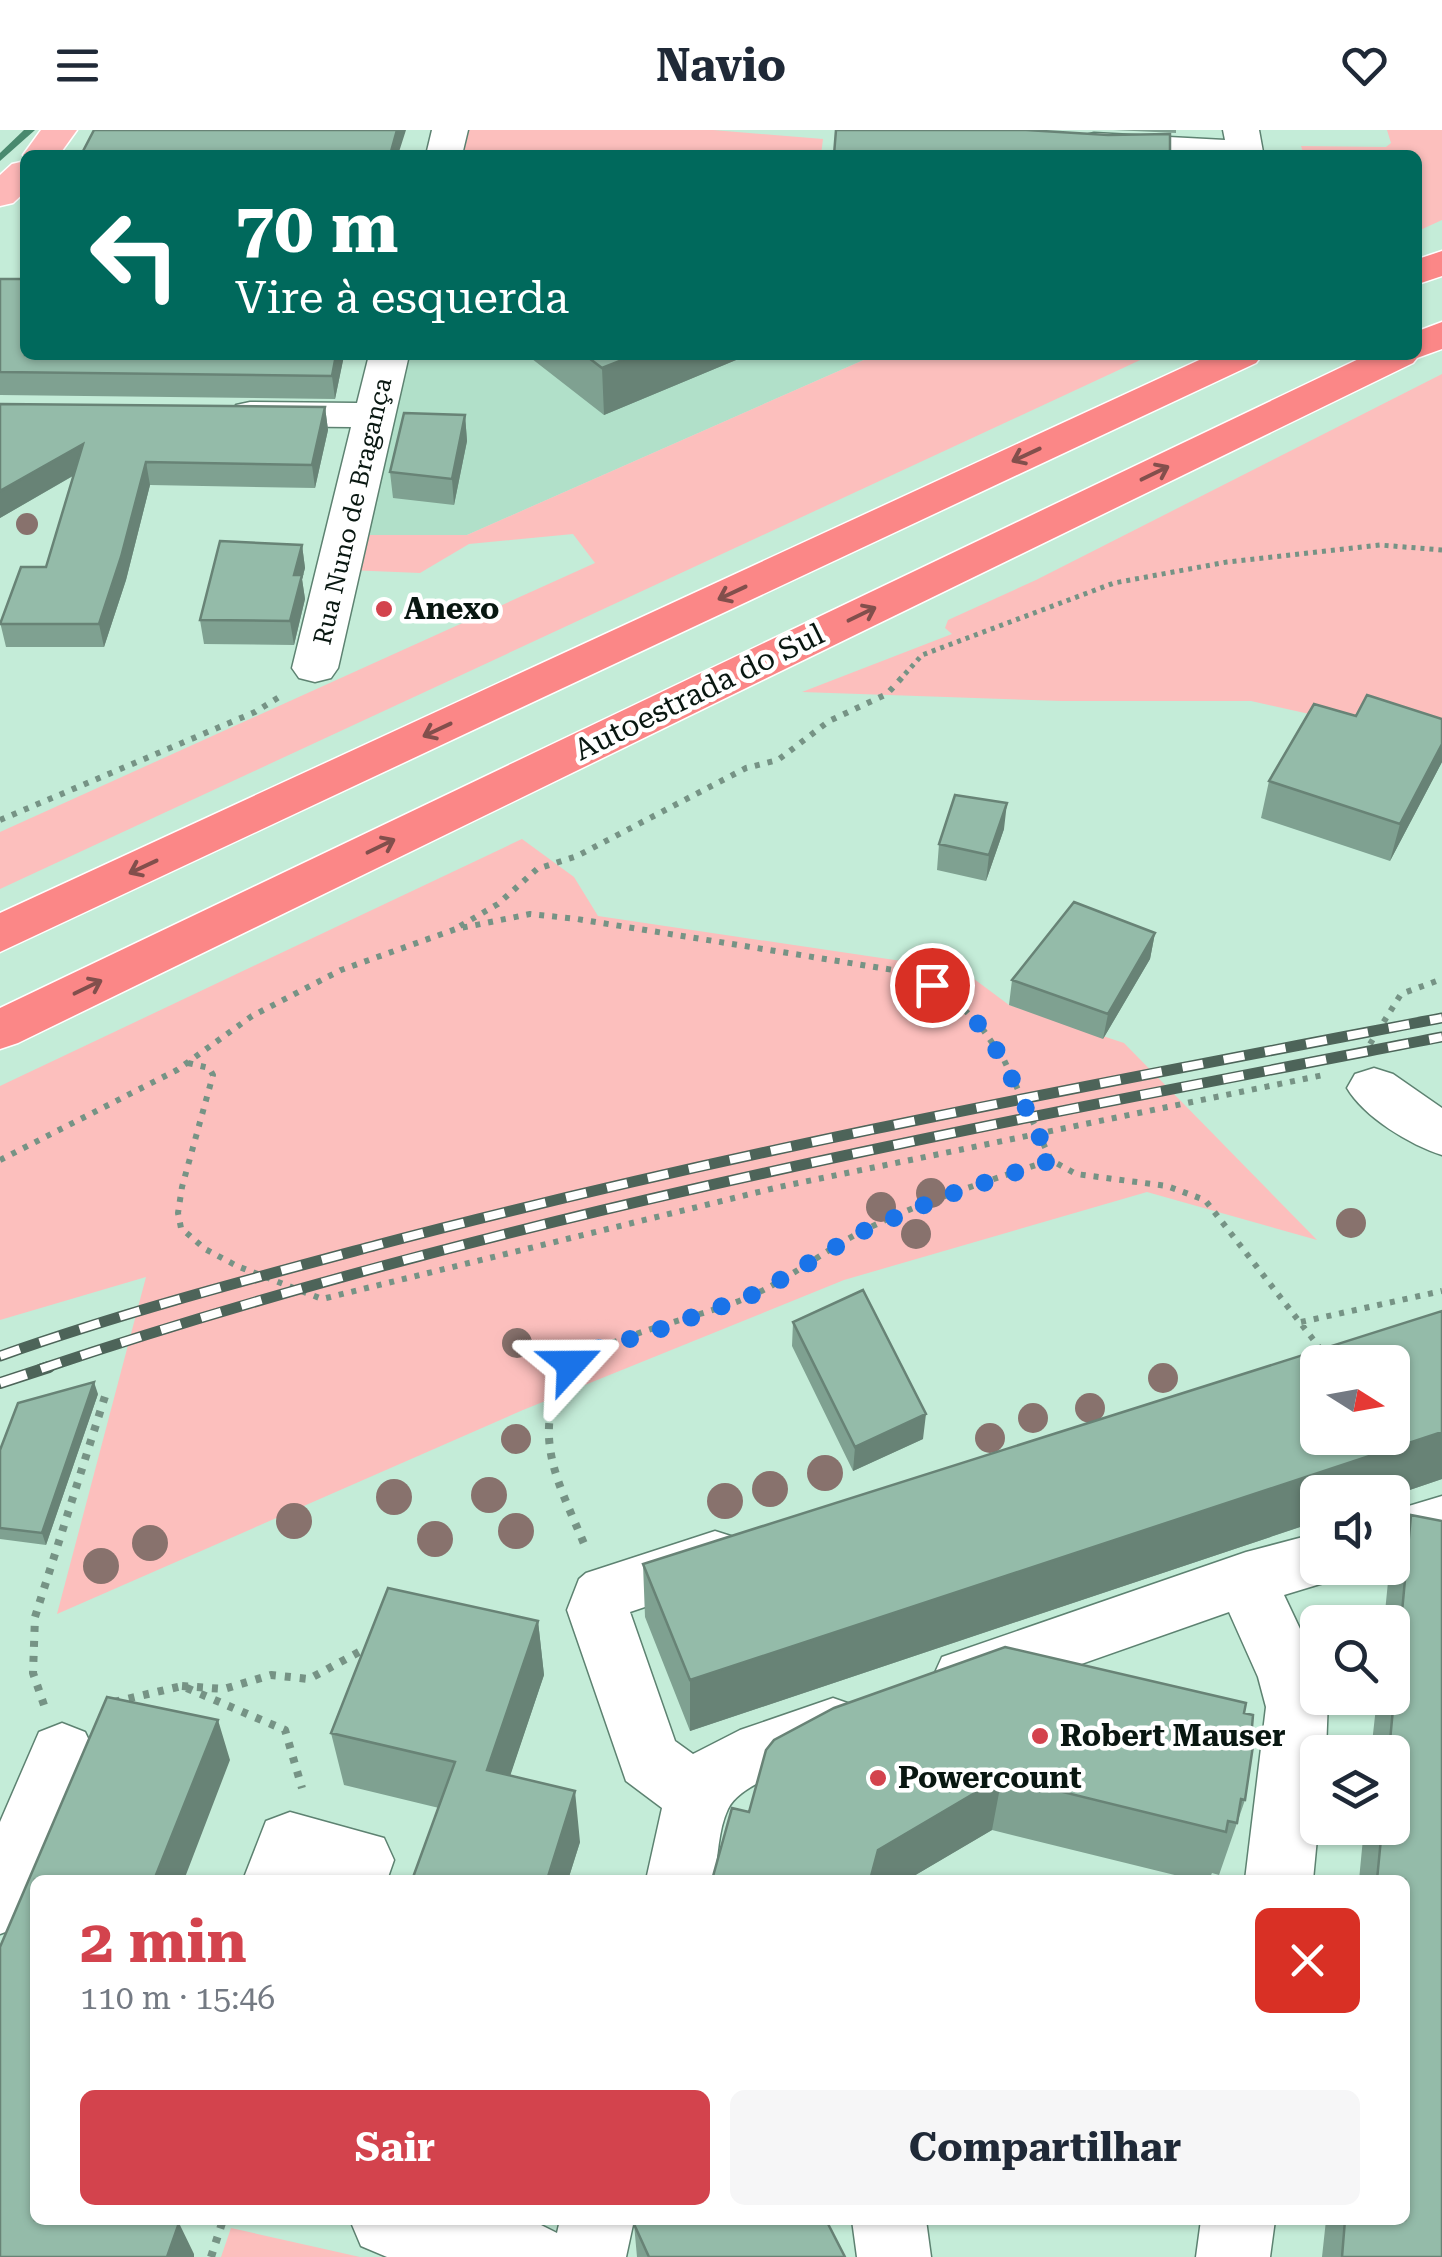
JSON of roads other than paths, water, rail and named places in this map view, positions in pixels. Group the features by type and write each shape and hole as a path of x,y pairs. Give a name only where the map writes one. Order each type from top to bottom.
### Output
{"highway":[{"path":"0,934 1231,360"},
{"name":"Autoestrada do Sul","path":"0,1030 1389,360"}],"main road":[{"path":"0,194 20,176"}],"street":[{"path":"1066,142 1209,150"},
{"name":"Rua Nuno de Bragança","path":"315,668 388,360"},
{"path":"216,414 372,416"},
{"path":"1360,1071 1442,1135"},
{"path":"1410,1532 1442,1522"},
{"path":"700,1798 649,1760 598,1610 601,1598 613,1590 765,1541"},
{"path":"681,1875 700,1798 711,1779 729,1766 1246,1579 1300,1563"},
{"path":"1246,1579 1290,1677 1298,1707 1279,1875"},
{"path":"0,1902 58,1741"},
{"path":"284,1862 360,1860 355,1875"},
{"path":"406,2225 530,2257"},
{"path":"588,2257 597,2225"},
{"path":"890,2225 894,2257"},
{"path":"1233,2257 1237,2225"}],"waterway":[{"path":"0,158 30,130"}],"railway":[{"path":"0,1356 235,1283 641,1180 907,1122 1442,1018"},
{"path":"41,1369 213,1314 561,1220 912,1141 1442,1037"},
{"path":"0,1383 49,1367"}],"place":[{"name":"Anexo","path":"384,609"},
{"name":"Robert Mauser","path":"1040,1736"},
{"name":"Powercount","path":"878,1778"}]}
